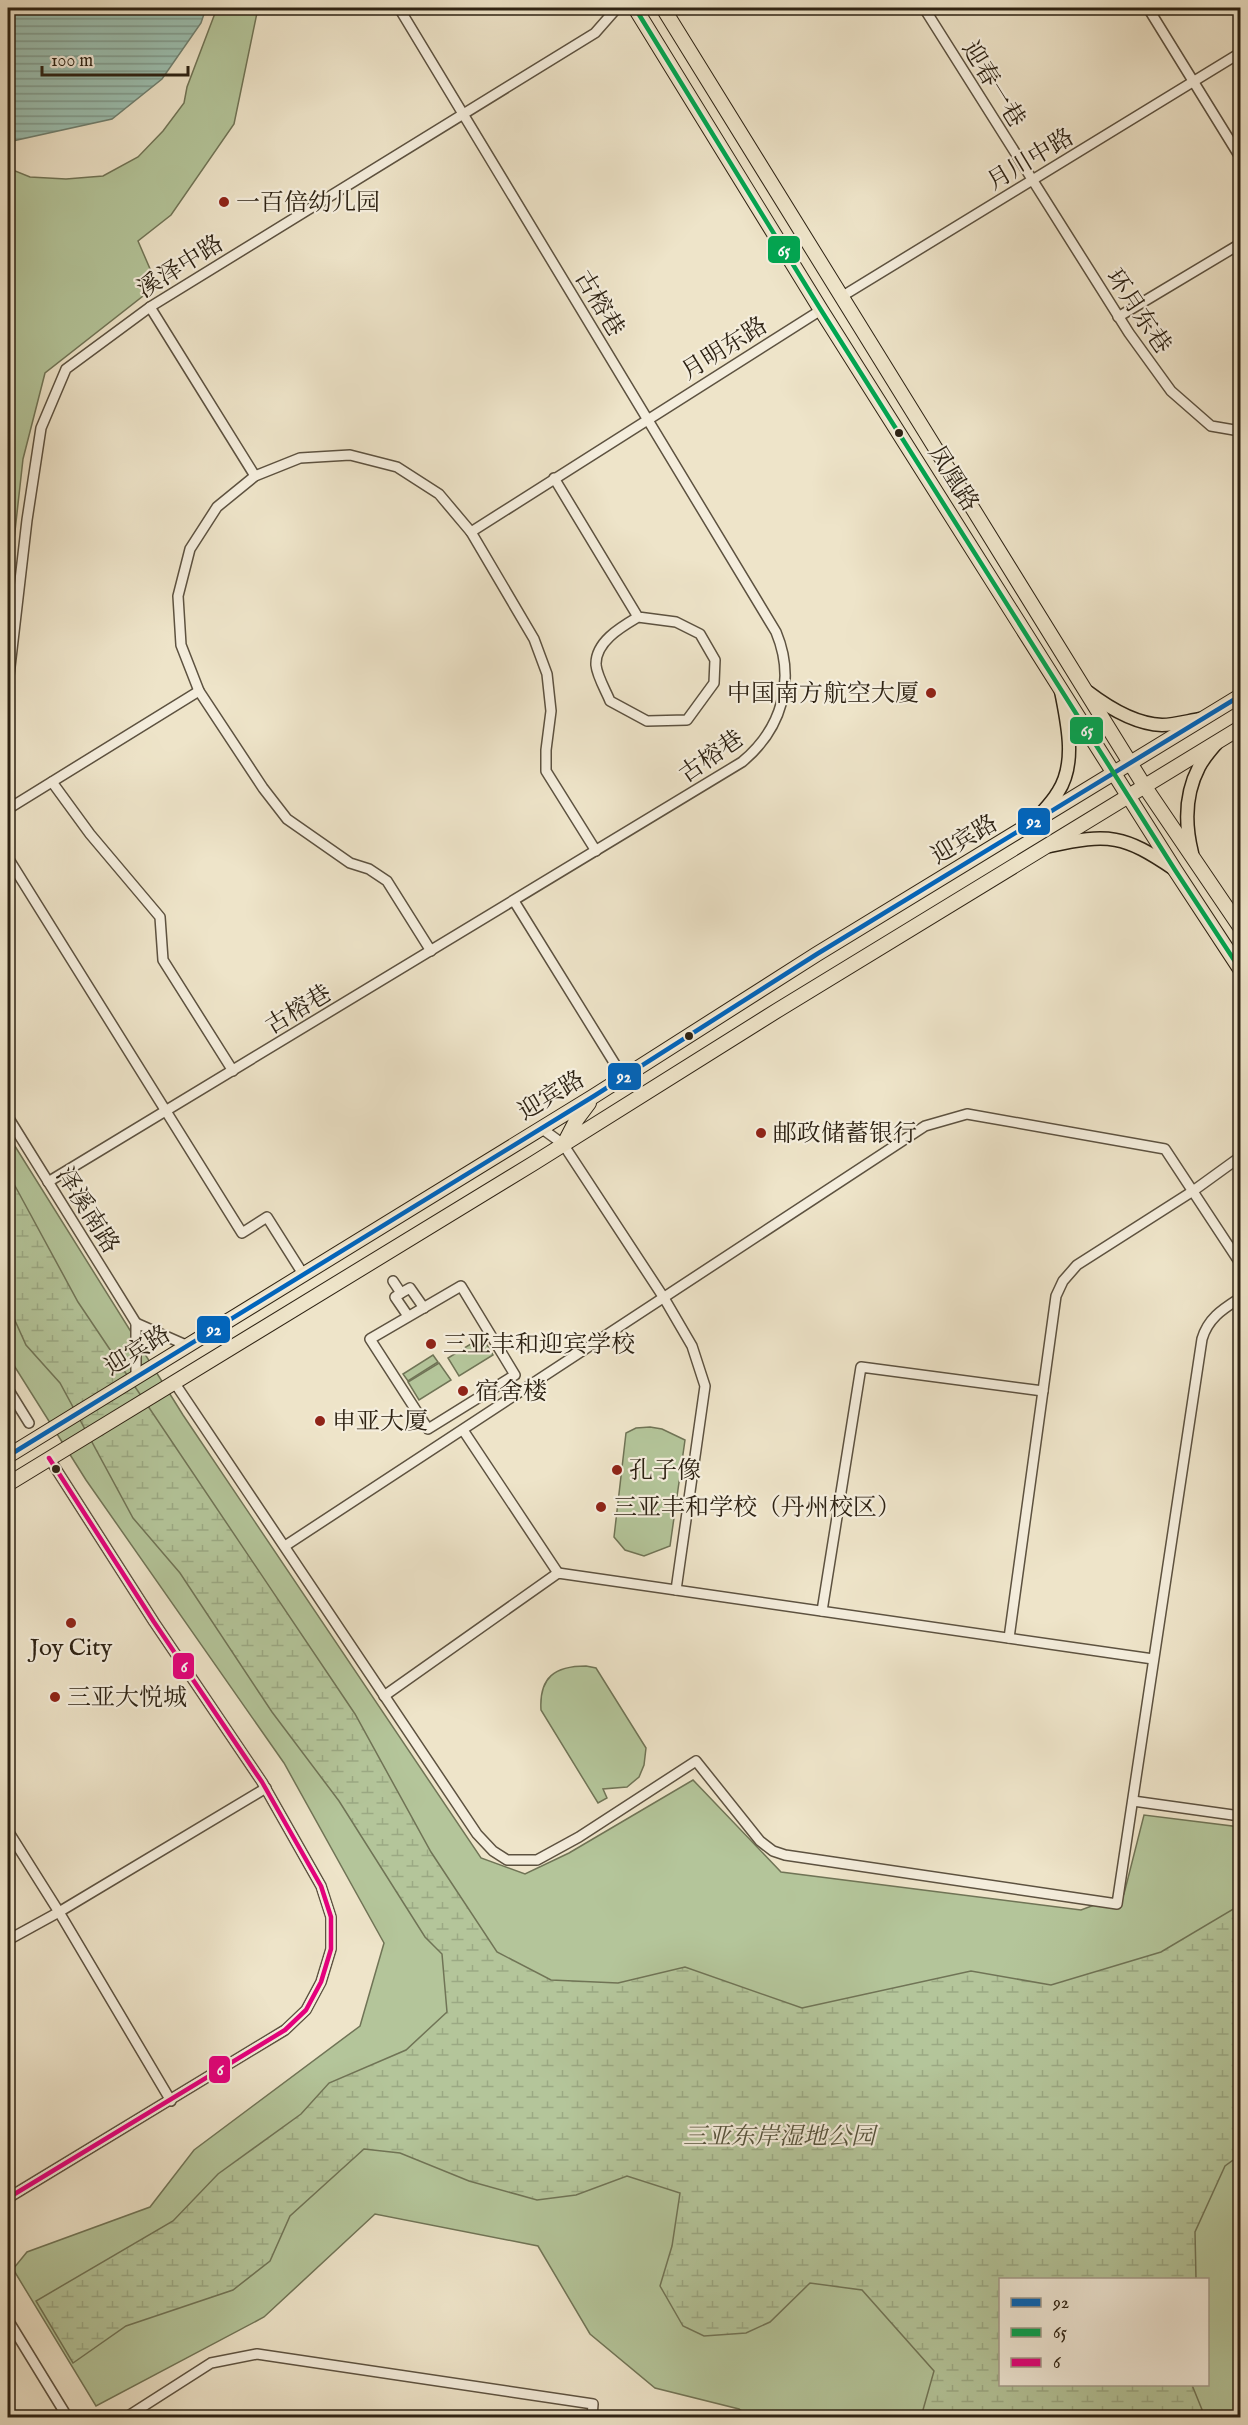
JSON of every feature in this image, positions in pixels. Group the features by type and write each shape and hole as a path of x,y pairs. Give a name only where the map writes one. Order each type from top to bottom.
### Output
{"highway":[{"name":"凤凰路","path":"635,8 821,310 1240,969"},
{"name":"凤凰路","path":"663,8 1145,787 1240,927"},
{"name":"迎宾路","path":"8,1456 594,1096 818,954 1240,696"},
{"name":"迎宾路","path":"8,1484 1240,728"},
{"path":"594,1096 592,1111 604,1119"},
{"path":"563,1144 577,1119 594,1096"},
{"path":"519,1140 534,1163"}],"main road":[{"path":"1034,822 1060,790 1068,763 1069,730 1060,687"},
{"path":"1084,688 1108,707 1135,719 1161,725 1204,718"},
{"path":"1193,858 1186,832 1187,803 1199,767 1217,742"},
{"path":"1046,846 1087,838 1116,838 1148,852 1175,870"}],"street":[{"name":"古榕巷","path":"48,1182 726,772 752,754 775,723 785,688 783,653 776,632 399,8"},
{"name":"溪泽中路","path":"8,684 27,520 41,428 66,369 150,307 595,33 617,8"},
{"name":"迎春一巷","path":"924,8 1031,181"},
{"path":"1148,8 1240,157"},
{"name":"月川中路","path":"841,297 1240,53"},
{"name":"环月东巷","path":"1031,181 1118,317 1171,391 1212,426 1240,431"},
{"path":"1118,317 1240,244"},
{"path":"150,307 255,476"},
{"name":"月明东路","path":"471,532 821,310"},
{"path":"431,951 387,881 369,869 350,863 287,819 262,788 200,691 181,645 178,596 190,549 217,507 255,476 300,458 350,455 398,467 439,494 471,532 534,639 547,674 551,711 546,771 596,851"},
{"path":"554,478 638,616 676,622 700,634 715,660 714,682 687,720 647,721 610,701 596,666 598,652 615,630 638,616"},
{"path":"8,809 200,691"},
{"path":"52,782 90,834 160,917 163,960 232,1071"},
{"path":"8,858 242,1233 267,1217 303,1274"},
{"path":"514,901 623,1077"},
{"path":"285,1546 925,1126 967,1114 1165,1149 1240,1263"},
{"name":"泽溪南路","path":"8,1117 136,1323"},
{"path":"541,1128 563,1144 664,1298 692,1346 705,1386 676,1590"},
{"path":"1009,1638 1056,1296 1062,1281 1077,1265 1193,1191 1240,1157"},
{"path":"393,1281 401,1293"},
{"path":"461,1286 516,1377 428,1429 370,1339 408,1316 461,1286"},
{"path":"408,1316 395,1297 410,1288 424,1308"},
{"path":"174,1382 477,1834 493,1851 507,1860 537,1860 579,1837 696,1761 760,1841 774,1851 785,1855 1117,1904 1202,1339 1206,1326 1216,1314 1240,1298"},
{"path":"136,1377 136,1323 186,1345"},
{"path":"822,1611 861,1367 1043,1391"},
{"path":"8,1389 29,1423"},
{"path":"463,1430 558,1573"},
{"path":"8,2198 285,2030 306,2010 321,1982 331,1950 331,1917 321,1886 266,1788 154,1622 50,1458"},
{"path":"384,1696 558,1573 1153,1659"},
{"path":"8,1940 266,1788"},
{"path":"1133,1801 1240,1816"},
{"path":"8,1831 171,2100"},
{"path":"8,2320 68,2418"},
{"path":"125,2418 211,2363 257,2354 593,2404 591,2418"}],"green space":[{"path":"217,8 258,8 234,124 171,215 138,241 157,285 45,373 23,459 8,594 8,168 30,177 66,179 103,176 138,157 163,131 184,103 187,87"},
{"name":"三亚东岸湿地公园","path":"8,1135 183,1415 481,1858 525,1874 569,1853 693,1780 781,1872 1081,1910 1124,1894 1144,1815 1240,1827 1240,2417 751,2417 739,2409 655,2388 590,2334 538,2246 375,2214 264,2317 96,2406 13,2269 27,2252 150,2207 194,2150 360,2026 384,1943 284,1763 86,1480 8,1356"},
{"path":"8,1173 78,1302 355,1714 431,1852 497,1952 551,1980 618,1983 685,1967 802,2008 971,1971 1051,1985 1161,1952 1240,1905 1240,2155 1225,2166 1195,2232 1196,2278 999,2278 999,2386 1192,2386 1205,2417 921,2417 934,2371 862,2290 810,2283 770,2322 746,2333 704,2336 683,2326 660,2286 672,2246 680,2193 627,2176 576,2195 537,2200 469,2181 400,2153 364,2149 290,2216 270,2261 233,2290 126,2326 73,2363 36,2301 173,2221 218,2174 301,2114 329,2083 406,2050 447,2012 442,1954 425,1937 339,1801 272,1712 180,1573 133,1518 60,1383 26,1345 8,1305"},
{"path":"482,1337 493,1355 459,1376 448,1358"},
{"path":"433,1355 438,1362 408,1381 403,1374"},
{"path":"439,1363 451,1380 419,1400 408,1382"},
{"path":"636,1428 662,1429 685,1440 670,1546 644,1556 625,1550 614,1537 626,1433"},
{"path":"586,1666 596,1668 646,1748 644,1765 639,1777 627,1787 603,1789 607,1798 598,1803 541,1710 543,1689 551,1676 566,1668"}],"shaded area":[{"path":"8,8 206,8 201,23 162,79 112,119 8,142"}],"transit line":[{"name":"65","path":"635,8 821,310 1240,969"},
{"name":"92","path":"8,1456 594,1096 817,954 1240,696"},
{"name":"6","path":"8,2198 285,2030 306,2010 321,1982 331,1949 331,1917 321,1886 262,1782 154,1622 49,1458"}],"place":[{"name":"一百倍幼儿园","path":"224,202"},
{"name":"中国南方航空大厦","path":"931,693"},
{"name":"邮政储蓄银行","path":"761,1133"},
{"name":"三亚丰和迎宾学校","path":"431,1344"},
{"name":"宿舍楼","path":"463,1391"},
{"name":"申亚大厦","path":"320,1421"},
{"name":"孔子像","path":"617,1470"},
{"name":"三亚丰和学校（丹州校区）","path":"601,1507"},
{"name":"Joy City","path":"71,1623"},
{"name":"三亚大悦城","path":"55,1697"}]}
